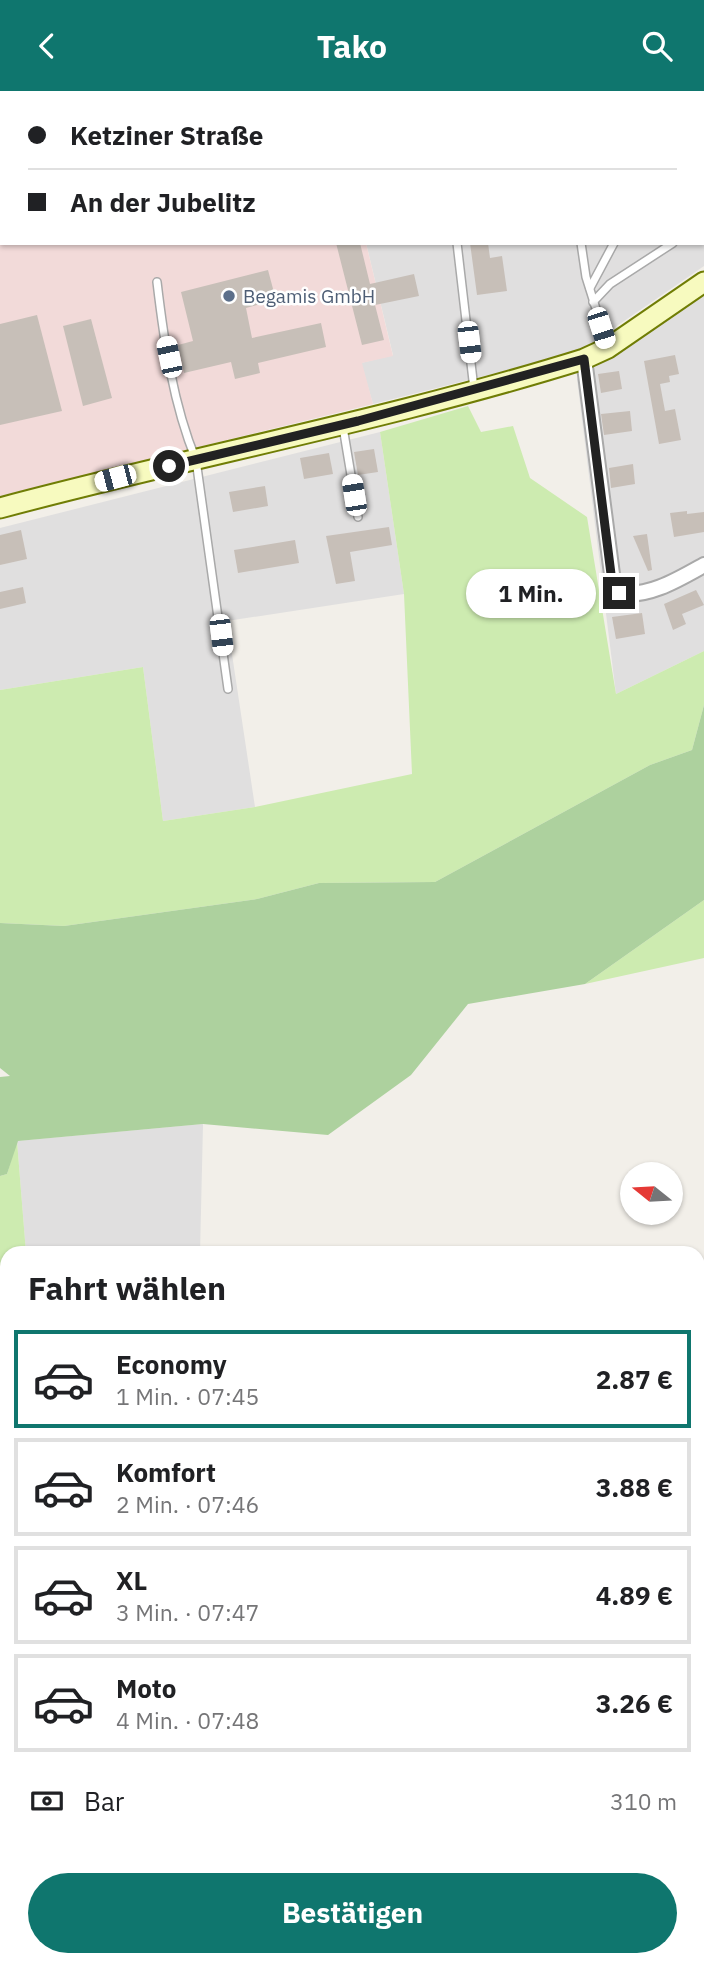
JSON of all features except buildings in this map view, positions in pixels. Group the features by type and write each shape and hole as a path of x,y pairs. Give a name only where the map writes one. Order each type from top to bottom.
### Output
{"street":[{"path":"0,508 474,391 584,359 608,348 704,282"},
{"path":"584,359 612,582 619,593 632,596 676,581 704,565"}],"lane":[{"path":"457,245 474,391"},
{"path":"581,245 589,289 608,348"},
{"path":"589,289 613,245"},
{"path":"593,302 611,284 670,245"},
{"path":"157,282 163,332 184,431 196,460 228,689"},
{"path":"343,424 358,517"}],"shaded area":[{"path":"0,245 366,245 393,356 362,363 373,404 0,496"},
{"path":"366,245 704,245 704,266 579,352 373,404 361,363 393,355"},
{"path":"704,295 704,651 616,694 577,379"},
{"path":"380,432 404,594 227,621 255,807 163,821 143,667 0,690 0,528"},
{"path":"203,1124 200,1246 25,1246 17,1141"}],"green space":[{"path":"468,406 481,432 513,426 530,478 587,517 616,694 704,651 704,705 692,750 650,765 435,882 319,883 257,899 64,926 0,923 0,690 143,667 163,821 255,807 412,774 404,594 380,432"},
{"path":"704,705 704,900 585,984 468,1004 411,1075 328,1135 203,1124 18,1141 7,1174 0,1176 0,1077 10,1076 0,1068 0,923 64,926 257,899 319,883 435,882 650,765 692,750"},
{"path":"704,900 704,958 585,984"},
{"path":"17,1141 25,1246 0,1246 0,1176 7,1174"}],"place":[{"name":"Begamis GmbH","path":"229,296"}],"route":[{"path":"169,466 358,421 584,359 612,582 619,593"}]}
